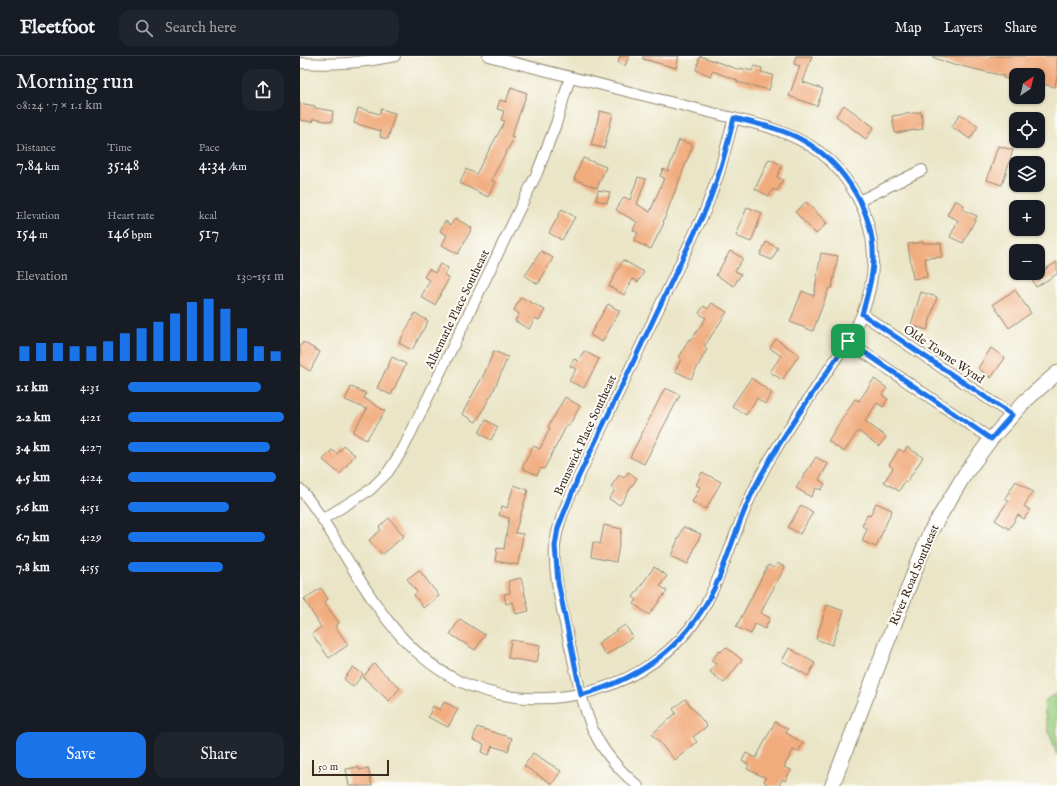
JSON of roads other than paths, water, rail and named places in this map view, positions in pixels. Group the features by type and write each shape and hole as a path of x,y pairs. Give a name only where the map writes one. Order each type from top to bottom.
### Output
{"main road":[{"name":"River Road Southeast","path":"832,786 913,573 930,534 965,474 991,439 1025,401 1057,374"}],"street":[{"path":"300,63 346,64 395,56"},
{"path":"300,490 311,501 386,618 411,648 431,663 462,682 506,695 537,698 581,695 624,680 651,664 677,642 696,620 716,584 746,508 764,471 799,413 848,341 862,314 871,282 873,263 871,233 866,216 859,201 841,172 816,148 803,140 768,127 700,111 488,56"},
{"name":"Albemarle Place Southeast","path":"323,519 370,490 388,472 403,449 537,173 556,124 570,77"},
{"name":"Brunswick Place Southeast","path":"638,786 624,774 601,745 593,730 581,695 558,582 555,546 558,528 578,478 713,193 734,118"},
{"path":"859,201 922,170"},
{"name":"Olde Towne Wynd","path":"862,314 1012,415"},
{"path":"848,341 991,439"}]}
